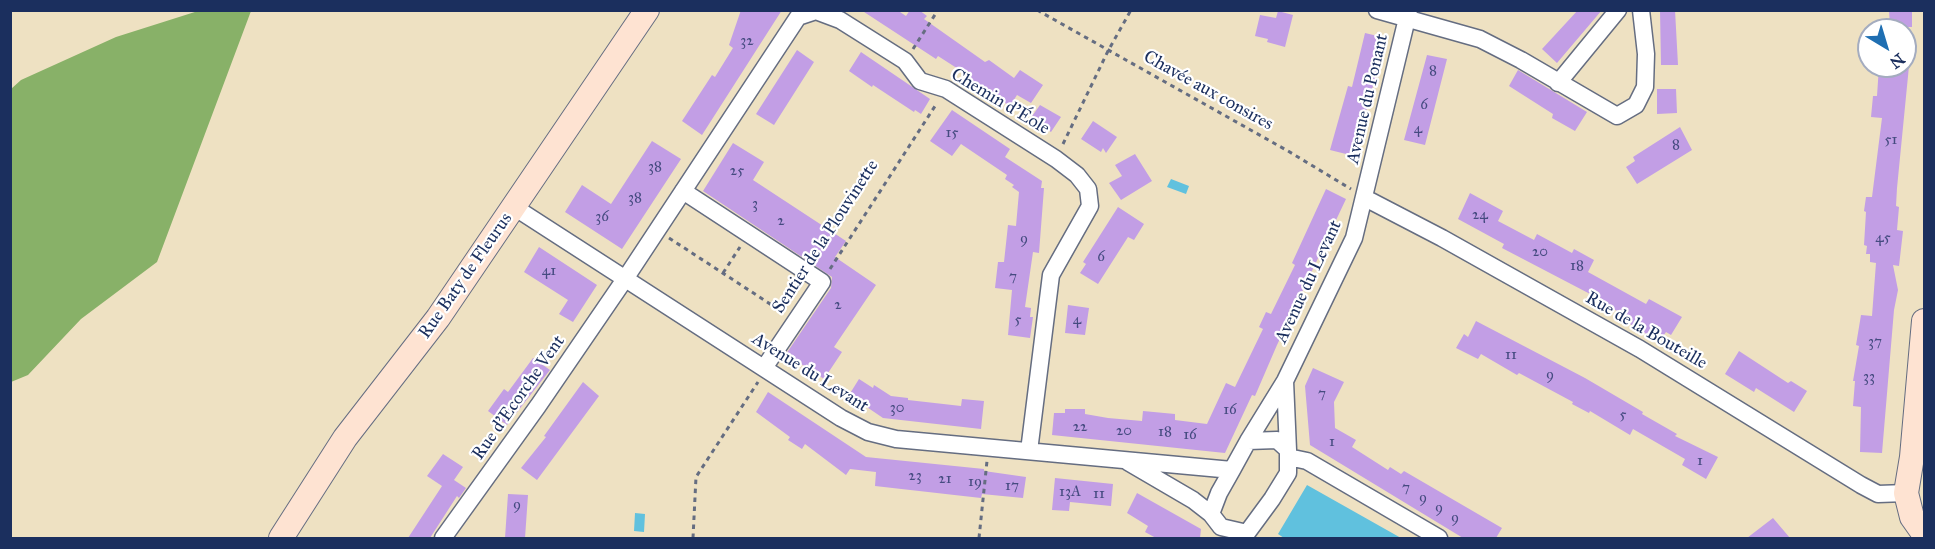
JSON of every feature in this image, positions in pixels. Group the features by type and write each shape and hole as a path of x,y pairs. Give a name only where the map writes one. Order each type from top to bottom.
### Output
{"street":[{"name":"Rue Baty de Fleurus","path":"281,538 345,438 438,318 647,10"},
{"name":"Chemin d'Éole","path":"625,279 798,18 816,10 840,20 905,62 920,81 946,89 1056,159 1077,175 1088,189 1090,206 1051,275 1029,451"},
{"path":"1377,10 1408,14 1480,39 1617,116 1636,105 1645,87 1646,54 1641,10"},
{"path":"1558,83 1618,10"},
{"name":"Avenue du Ponant","path":"1365,198 1408,14"},
{"path":"683,191 822,282"},
{"name":"Avenue du Levant","path":"1218,526 1219,493 1285,381 1354,238 1365,198"},
{"name":"Rue de la Bouteille","path":"1365,198 1442,238 1640,349 1861,485 1878,494 1906,493"},
{"name":"Avenue du Levant","path":"514,207 841,418 868,432 896,439 1232,470"},
{"name":"Rue d'Ecorche Vent","path":"444,538 625,279"},
{"name":"Sentier de la Plouvinette","path":"764,368 822,282"},
{"path":"1924,321 1918,453 1906,493 1912,517 1924,534"},
{"name":"Avenue du Levant","path":"1246,537 1288,473 1285,381"},
{"path":"1248,441 1277,440 1288,453 1307,461 1439,538"},
{"name":"Avenue du Levant","path":"1125,460 1193,500 1218,526"},
{"path":"1218,526 1246,537"}],"path":[{"path":"905,62 938,10"},
{"name":"Chavée aux consires","path":"1037,10 1288,151 1365,198"},
{"path":"1056,159 1108,51 1131,10"},
{"name":"Sentier de la Plouvinette","path":"822,282 946,89"},
{"path":"657,230 795,320"},
{"path":"723,273 748,235"},
{"path":"693,538 696,477 758,382 764,368"},
{"path":"979,538 988,447"}],"green space":[{"path":"198,11 251,11 157,262 81,319 28,375 11,382 11,89 21,80 116,37"}],"water":[{"path":"1171,179 1189,186 1186,194 1167,187"},
{"path":"1307,485 1401,538 1284,538 1278,534"},
{"path":"635,513 645,514 644,532 634,531"}],"building":[{"path":"741,10 782,10 702,135 682,121 712,75 715,77 733,48 729,45"},
{"path":"861,10 897,10 906,16 910,10 919,10 927,16 924,19 985,62 989,60 1014,78 1020,70 1043,85 1031,103 1017,95 1010,106 964,77 966,74 938,56 936,59"},
{"path":"1578,10 1602,10 1557,63 1542,49"},
{"path":"1660,10 1675,10 1678,65 1661,65"},
{"path":"1889,10 1912,10 1912,18 1889,18"},
{"path":"1278,11 1293,15 1285,47 1255,36 1260,15 1276,18"},
{"path":"1365,33 1386,38 1354,156 1330,150 1348,86 1352,87"},
{"path":"797,50 814,62 774,125 756,114"},
{"path":"861,52 930,99 921,114 915,110 914,112 873,85 872,87 849,71"},
{"path":"1427,55 1447,59 1425,145 1404,140"},
{"path":"1518,70 1587,112 1575,131 1552,118 1553,114 1509,86"},
{"path":"1878,78 1908,78 1896,206 1899,207 1897,230 1903,231 1899,266 1893,265 1898,290 1894,310 1882,453 1860,452 1861,407 1853,406 1855,381 1853,381 1859,346 1856,345 1861,315 1872,316 1876,263 1870,262 1870,254 1866,254 1867,246 1864,245 1866,212 1864,211 1866,197 1872,197 1882,118 1871,117 1873,96 1877,96"},
{"path":"1657,89 1676,89 1677,113 1657,114"},
{"path":"1040,105 1061,117 1051,132 1030,119"},
{"path":"952,110 1010,149 1005,157 1042,181 1041,188 1044,188 1039,253 1033,252 1025,307 1031,308 1030,317 1033,317 1030,338 1008,335 1012,290 995,288 998,262 1004,262 1008,225 1016,226 1019,192 1005,179 1007,175 961,144 952,156 930,141"},
{"path":"1093,121 1117,137 1106,153 1103,148 1101,152 1081,139"},
{"path":"1680,127 1692,150 1637,184 1626,167 1635,161 1633,157"},
{"path":"652,141 681,159 622,249 565,212 582,185 611,204"},
{"path":"733,143 764,162 753,180 846,241 835,257 876,285 834,347 842,352 824,379 786,354 831,288 832,277 703,191"},
{"path":"1135,154 1152,181 1121,200 1109,183 1122,176 1115,165"},
{"path":"1326,189 1346,199 1255,396 1252,395 1225,453 1052,435 1054,413 1065,413 1065,409 1085,409 1085,414 1142,421 1143,411 1175,414 1175,420 1207,424 1226,383 1235,387 1263,329 1259,327 1266,312 1271,314 1295,265 1292,263"},
{"path":"1470,193 1503,211 1498,221 1534,240 1537,234 1572,253 1574,249 1594,260 1588,272 1646,304 1649,299 1682,317 1671,335 1666,332 1659,342 1630,324 1632,319 1591,297 1592,295 1502,248 1504,244 1458,219"},
{"path":"1118,207 1144,224 1134,240 1128,237 1098,284 1080,273 1086,264 1083,262"},
{"path":"539,247 597,285 573,322 559,314 568,300 524,272"},
{"path":"1068,305 1089,308 1085,335 1065,333"},
{"path":"1476,321 1585,378 1643,412 1642,414 1677,434 1675,436 1718,457 1706,479 1682,465 1685,459 1633,429 1630,435 1590,411 1589,413 1572,404 1573,402 1519,373 1517,375 1481,354 1478,359 1456,348 1464,334 1468,337"},
{"path":"1739,351 1788,383 1791,381 1807,391 1794,412 1756,388 1754,392 1725,374"},
{"path":"533,358 550,370 507,425 488,411 504,389 508,392"},
{"path":"1313,368 1344,382 1334,402 1335,428 1356,440 1352,447 1388,470 1390,467 1401,474 1404,471 1502,528 1496,538 1463,538 1310,445 1305,386"},
{"path":"859,379 891,396 908,398 908,400 961,406 962,399 984,401 981,429 883,418 849,395"},
{"path":"583,382 599,396 537,480 521,468 546,437 544,436"},
{"path":"768,392 866,457 984,469 984,471 1026,477 1023,498 982,494 981,498 875,486 876,472 850,469 846,475 805,444 802,449 788,440 790,437 756,412"},
{"path":"443,454 463,467 454,480 466,488 459,498 457,496 430,538 408,538 442,486 427,476"},
{"path":"1055,478 1113,484 1111,506 1070,502 1069,511 1052,510"},
{"path":"1137,493 1201,529 1200,538 1156,538 1145,532 1148,526 1127,513"},
{"path":"508,494 528,495 525,538 505,538"},
{"path":"1773,518 1790,538 1747,538"}]}
